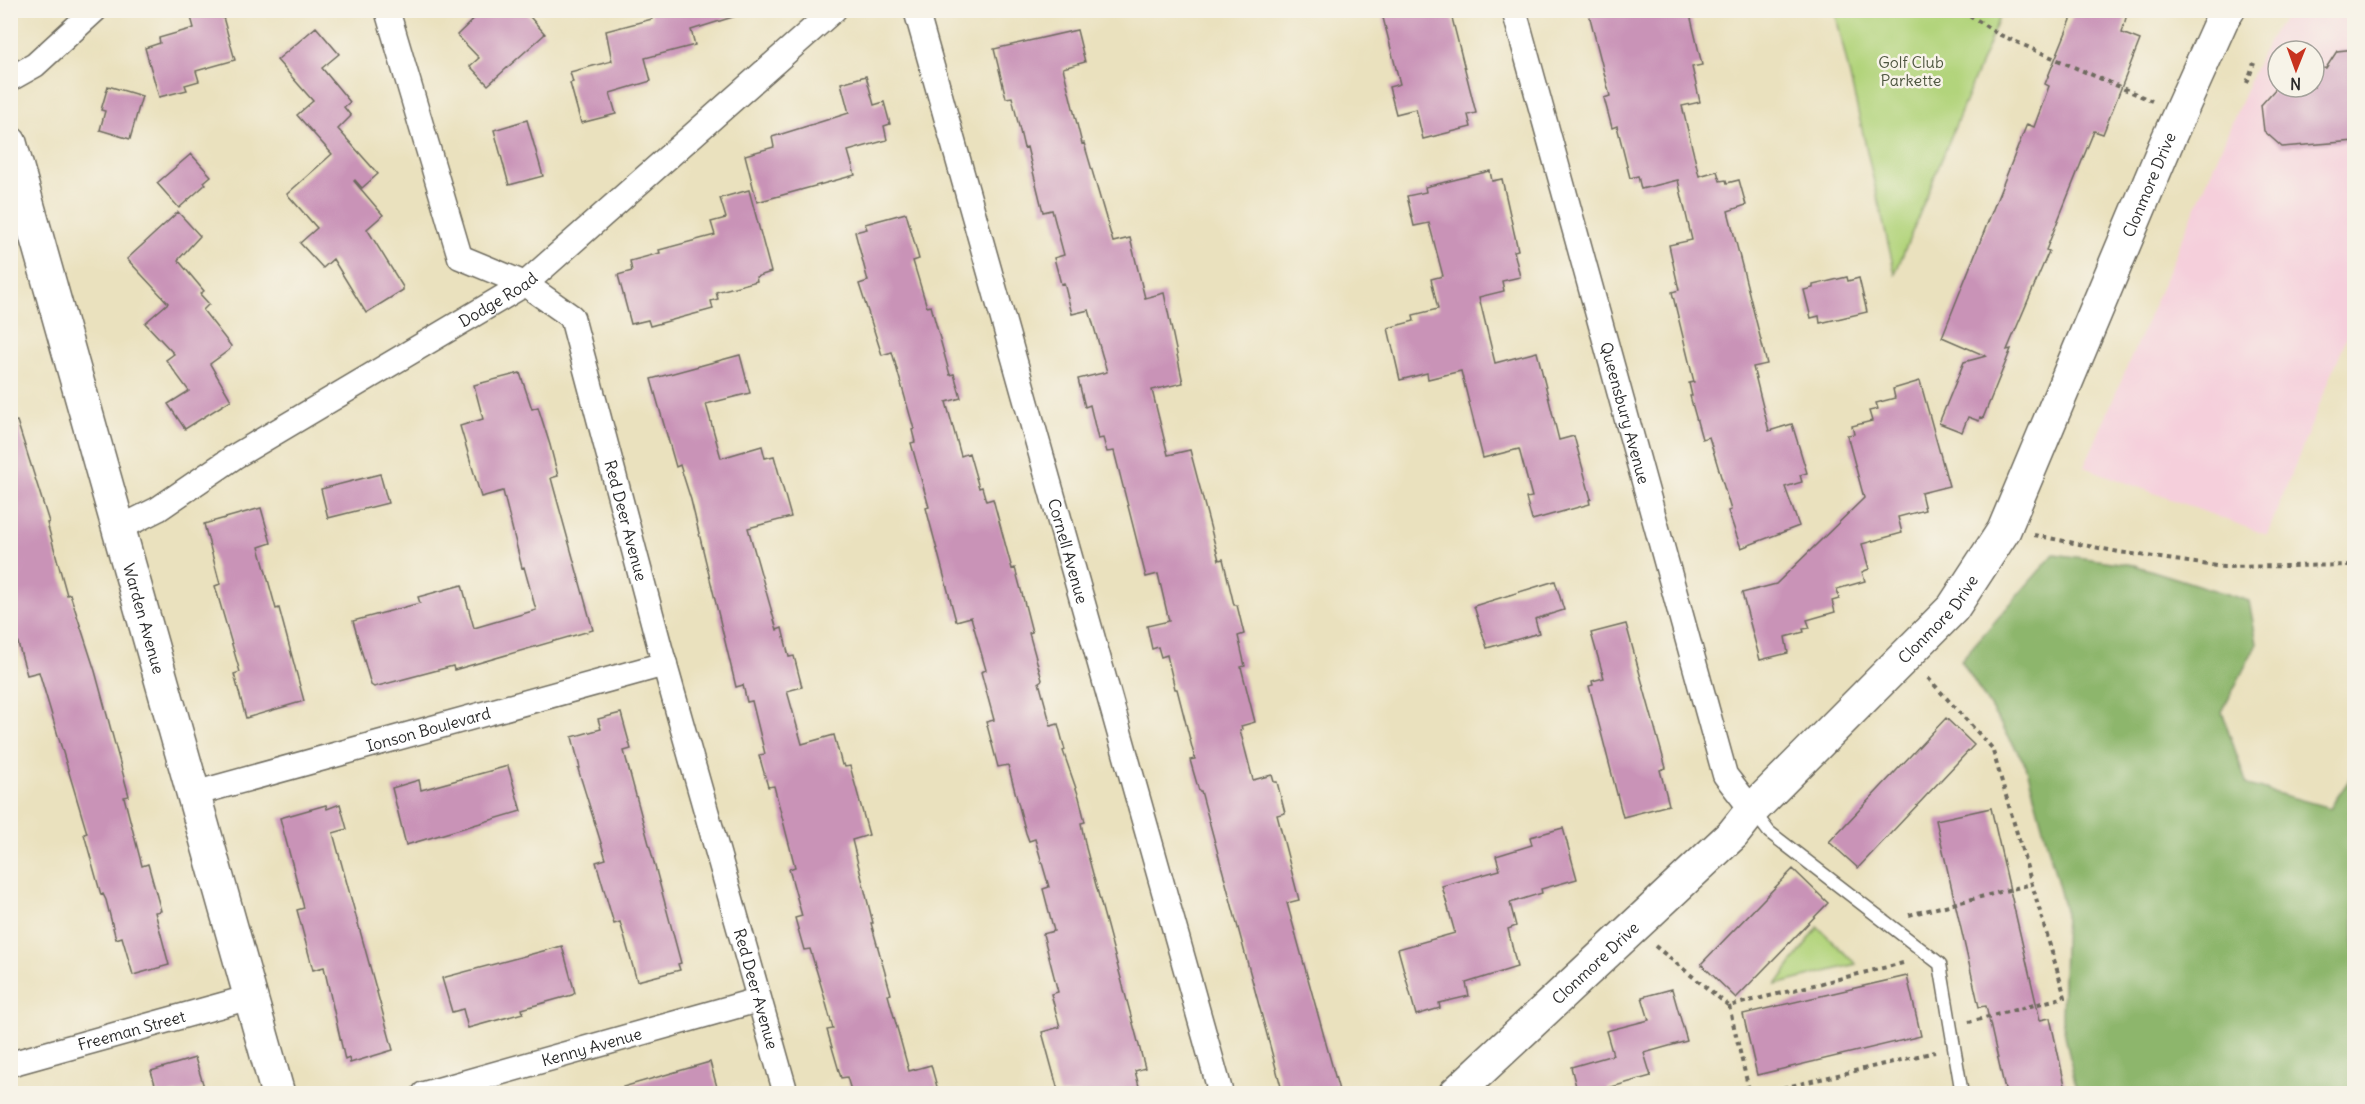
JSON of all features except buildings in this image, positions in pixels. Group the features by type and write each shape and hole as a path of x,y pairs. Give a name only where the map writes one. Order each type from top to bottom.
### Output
{"street":[{"path":"10,79 35,65 95,10"},
{"name":"Red Deer Avenue","path":"387,10 460,257 525,284 572,317 665,664 786,1094"},
{"name":"Dodge Road","path":"120,528 159,509 234,457 525,284 834,10"},
{"name":"Cornell Avenue","path":"916,10 1221,1094"},
{"name":"Queensbury Avenue","path":"1514,10 1725,775 1752,810"},
{"name":"Clonmore Drive","path":"1455,1094 1733,834 1752,810 1953,608 2004,530 2180,113 2225,13"},
{"name":"Warden Avenue","path":"10,143 278,1094"},
{"name":"Ionson Boulevard","path":"193,794 665,664"},
{"name":"Freeman Street","path":"10,1064 251,997"},
{"name":"Kenny Avenue","path":"424,1094 758,1000"}],"lane":[{"path":"1752,810 1769,832 1940,964 1962,1094"}],"path":[{"path":"1962,10 1998,34 2180,113"},
{"path":"2247,83 2254,63"},
{"path":"2004,530 2119,552 2223,567 2355,565"},
{"path":"1928,678 1992,748 2065,997 1951,1026"},
{"path":"1885,921 2032,884"},
{"path":"1654,945 1729,1006 1750,1094"},
{"path":"1729,1006 1930,956"},
{"path":"1757,1094 1954,1047"}],"shaded area":[{"path":"2293,11 2354,11 2354,319 2267,535 2084,467 2266,46 2266,99 2326,99 2326,39 2270,39 2276,28"}],"green space":[{"name":"Golf Club Parkette","path":"1835,11 2002,11 1895,274"},
{"path":"2054,554 2134,565 2249,601 2257,643 2222,712 2247,785 2330,808 2354,773 2354,1093 2077,1093 2062,1019 2065,910 2026,765 1961,660"},
{"path":"1818,927 1856,964 1776,985"}]}
